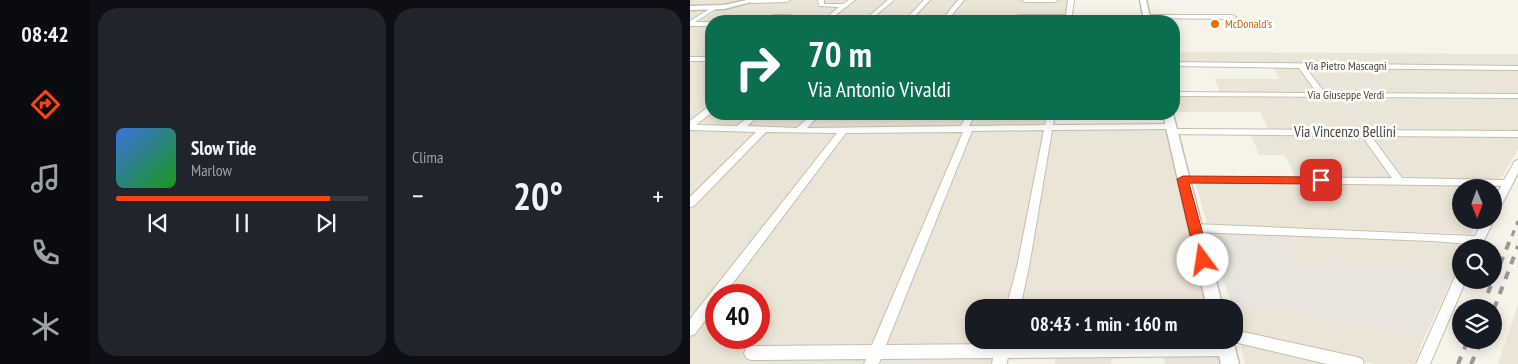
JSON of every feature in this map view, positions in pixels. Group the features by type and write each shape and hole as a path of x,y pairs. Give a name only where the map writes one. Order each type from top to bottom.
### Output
{"street":[{"path":"690,8 716,7 755,1 788,0"},
{"path":"821,0 821,5 844,6"},
{"path":"833,15 852,0"},
{"path":"873,15 891,0"},
{"path":"913,15 928,0"},
{"path":"949,15 961,0"},
{"path":"1024,4 1055,0"},
{"path":"1065,0 1071,0 1069,15"},
{"path":"1143,0 1146,15"},
{"path":"690,24 716,7"},
{"path":"1180,18 1233,17"},
{"path":"690,24 705,24"},
{"path":"690,59 705,58"},
{"name":"Via Pietro Mascagni","path":"1180,64 1518,68"},
{"path":"1301,66 1323,95"},
{"name":"Via Giuseppe Verdi","path":"1180,94 1518,96"},
{"path":"690,126 705,114"},
{"path":"740,128 750,120"},
{"path":"800,130 810,120"},
{"path":"874,358 969,120"},
{"path":"1015,299 1023,267 1050,120"},
{"path":"1170,124 1213,299"},
{"name":"Via Vincenzo Bellini","path":"690,126 844,130 1170,124 1364,132 1518,134"},
{"path":"690,203 764,129"},
{"path":"725,284 844,130"},
{"path":"1364,132 1399,181"},
{"path":"1502,195 1518,164"},
{"path":"1183,179 1508,183"},
{"path":"1195,228 1432,236 1452,240"},
{"path":"1423,364 1456,289"},
{"path":"690,330 705,310"},
{"path":"751,353 874,358 1002,351 1115,349"},
{"path":"1243,349 1356,364"}],"shaded area":[{"path":"690,0 752,0 722,6 690,7"},
{"path":"759,0 1073,0 1071,15 705,15 705,120 1055,120 1055,124 1167,124 1207,299 965,299 965,349 1219,349 1222,364 1165,364 1163,356 1112,359 1111,364 1055,364 1056,356 1009,360 1008,364 690,364 690,9 747,5"},
{"path":"1180,52 1518,54 1518,65 1180,62"},
{"path":"1273,67 1518,70 1518,95 1220,92 1215,79 1279,79"},
{"path":"1180,97 1518,99 1518,131 1268,129 1260,112 1180,112"},
{"path":"1251,135 1518,137 1518,149 1501,179 1295,177 1285,155 1259,155"},
{"path":"1196,184 1452,186 1452,229 1474,229 1471,234 1207,224"},
{"path":"1209,232 1291,236 1300,260 1452,270 1452,280 1424,338 1243,304 1243,299 1230,299 1215,257"},
{"path":"1291,236 1452,243 1452,270 1299,260"},
{"path":"1243,304 1424,338 1414,364 1375,364 1243,334"},
{"path":"1518,305 1518,364 1498,364"},
{"path":"1243,344 1329,364 1245,364 1241,349 1243,349"}],"railway":[{"path":"1512,236 1518,221"},
{"path":"1502,259 1512,235"},
{"path":"1498,299 1518,246"},
{"path":"1486,299 1489,289"},
{"path":"1458,364 1464,349"},
{"path":"1471,364 1478,349"}],"place":[{"name":"McDonald's","path":"1215,24"}],"route":[{"path":"1203,260 1183,179 1321,180"}]}
